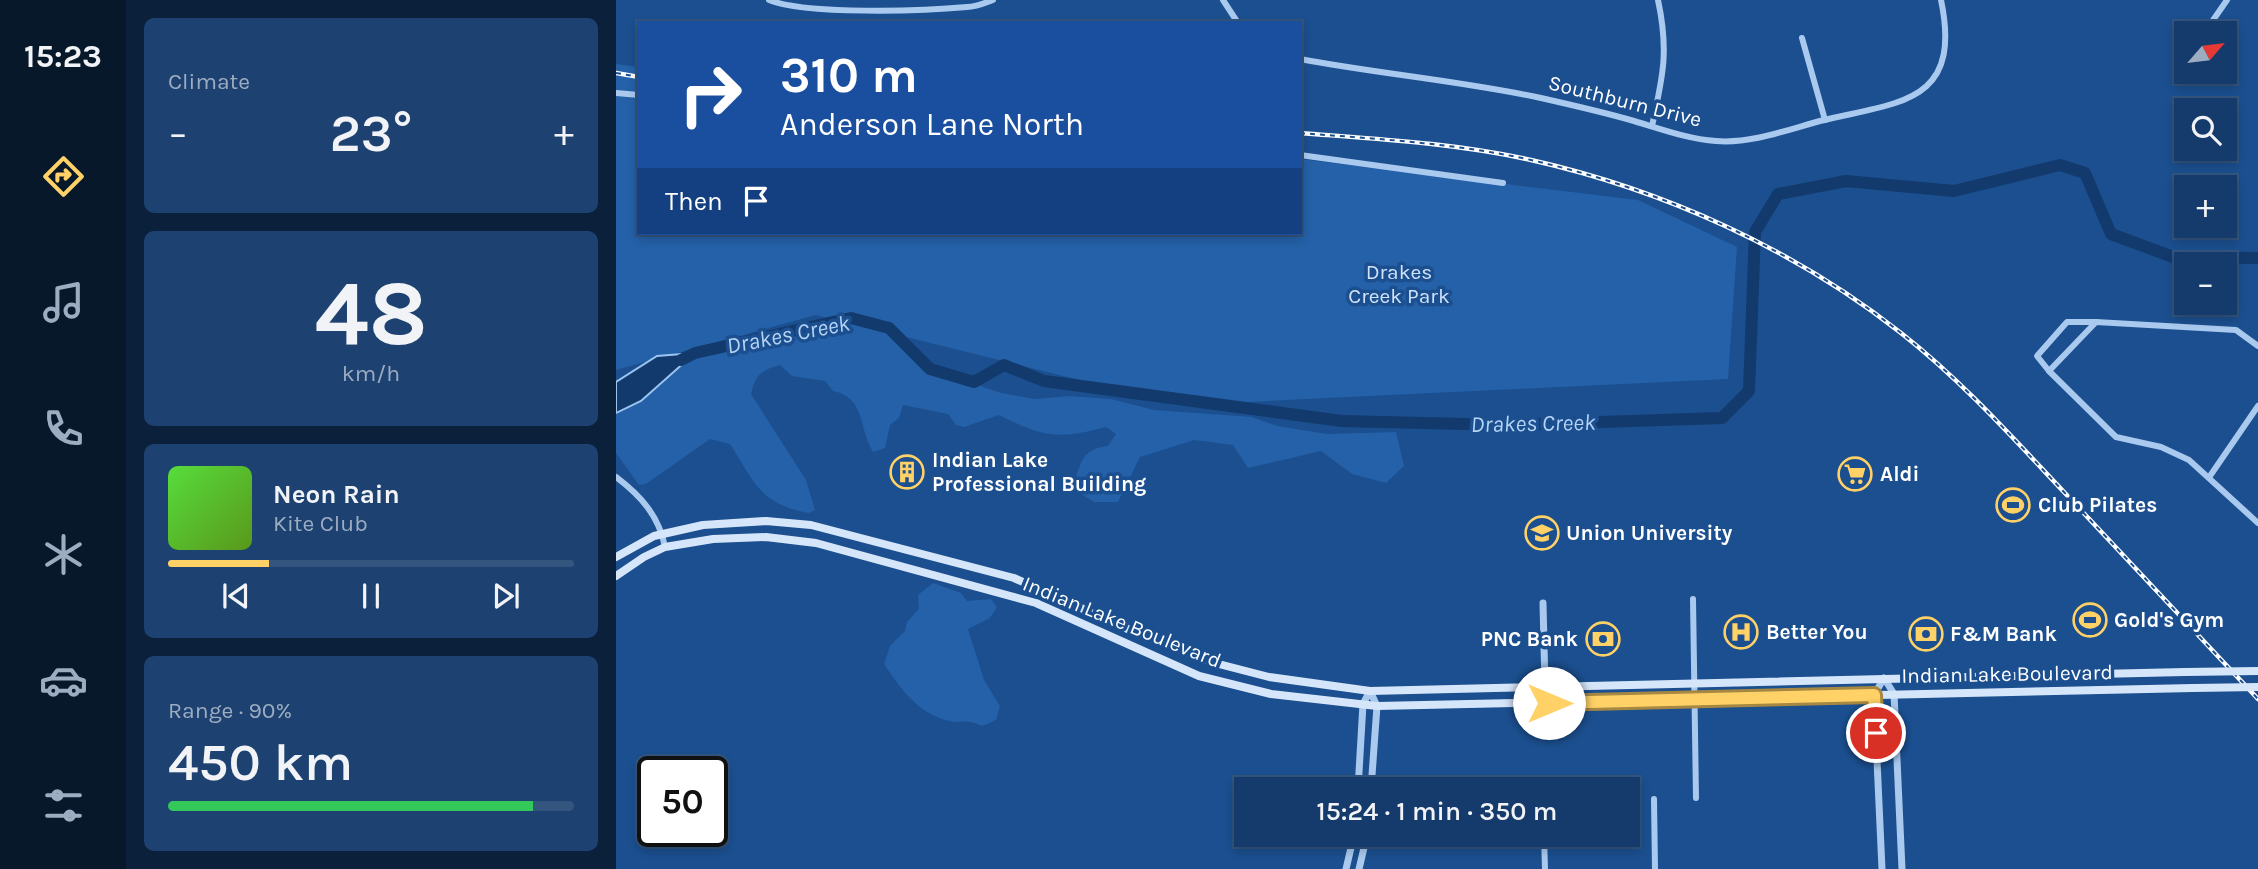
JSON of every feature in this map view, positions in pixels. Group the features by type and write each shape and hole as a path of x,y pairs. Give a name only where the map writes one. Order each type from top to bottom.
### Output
{"main road":[{"name":"Indian Lake Boulevard","path":"616,557 662,533 703,525 766,521 811,525 1014,578 1130,630 1211,662 1269,677 1370,691 1695,685 1884,678 1997,679 2258,671"},
{"name":"Indian Lake Boulevard","path":"616,576 665,547 713,539 766,537 836,547 1036,603 1199,676 1271,694 1377,706 2258,687"},
{"path":"904,565 908,551"}],"street":[{"path":"769,0 796,8 881,9 970,8 993,0"},
{"path":"1223,0 1237,21"},
{"path":"1652,126 1665,66 1666,36 1658,0"},
{"name":"Southburn Drive","path":"1302,59 1530,96 1718,141 1755,138 1825,120 1882,110 1914,97 1934,79 1946,43 1941,0"},
{"path":"2212,21 2227,0"},
{"path":"1802,38 1825,120"},
{"path":"616,93 637,95"},
{"path":"1302,155 1503,183"},
{"path":"2258,346 2236,330 2067,322 2037,356 2049,372 2116,437 2161,447 2189,460 2210,476 2258,523"},
{"path":"2049,372 2096,322"},
{"path":"2210,476 2258,407"},
{"path":"616,477 642,499 662,533 665,547"},
{"path":"1693,599 1696,798"},
{"path":"1543,603 1545,687 1549,703"},
{"path":"1882,869 1874,695 1884,678 1894,694 1902,869"},
{"path":"1359,777 1363,704 1370,691"},
{"path":"1370,691 1377,706 1372,777"},
{"path":"1654,799 1656,869"},
{"path":"1346,869 1351,847"},
{"path":"1359,869 1364,847"},
{"path":"1544,847 1545,869"}],"green space":[{"name":"Drakes Creek Park","path":"616,64 637,67 637,235 1302,235 1302,159 1638,200 1737,247 1728,379 1180,405 898,335 930,369 1001,393 1035,399 1070,396 1111,399 1154,410 1252,417 1277,426 1327,434 1396,432 1404,466 1386,483 1352,474 1321,451 1248,468 1233,445 1194,440 1140,457 1118,502 1094,502 1073,489 1086,455 1108,446 1116,434 1106,427 1075,434 1051,434 1028,428 999,415 964,427 956,425 948,414 903,405 899,418 890,425 885,448 873,452 860,415 851,400 833,391 825,381 792,376 780,365 760,374 751,394 806,480 815,510 809,513 792,509 768,496 752,479 730,444 710,439 646,484 639,485 616,453 616,413 641,401 695,353 837,321 816,315 616,370"},
{"path":"933,583 961,593 967,601 991,599 997,607 990,618 968,629 984,680 1000,706 996,720 982,726 971,722 950,721 929,713 911,699 884,664 890,646 905,631 907,622 919,609 918,595"}],"shaded area":[{"path":"695,353 641,401 616,413 616,382 657,356"}],"waterway":[{"name":"Drakes Creek","path":"681,360 695,353 851,318 889,328 930,369 974,382 1004,365 1044,381 1342,421 1505,425 1722,418 1749,391 1755,232 1778,194 1846,181 1954,191 2060,165 2085,173 2111,234 2173,257 2258,258"}],"railway":[{"path":"616,73 637,77"},
{"path":"1302,133 1474,149 1581,173 1630,188 1726,226 1817,275 1901,333 1965,389 2258,699"}],"place":[{"name":"Indian Lake Professional Building","path":"907,472"},
{"name":"Aldi","path":"1855,474"},
{"name":"Club Pilates","path":"2013,505"},
{"name":"Union University","path":"1542,533"},
{"name":"Gold's Gym","path":"2090,620"},
{"name":"Better You","path":"1741,632"},
{"name":"F&M Bank","path":"1926,634"},
{"name":"PNC Bank","path":"1603,639"}],"route":[{"path":"1549,703 1874,695 1876,733"}]}
